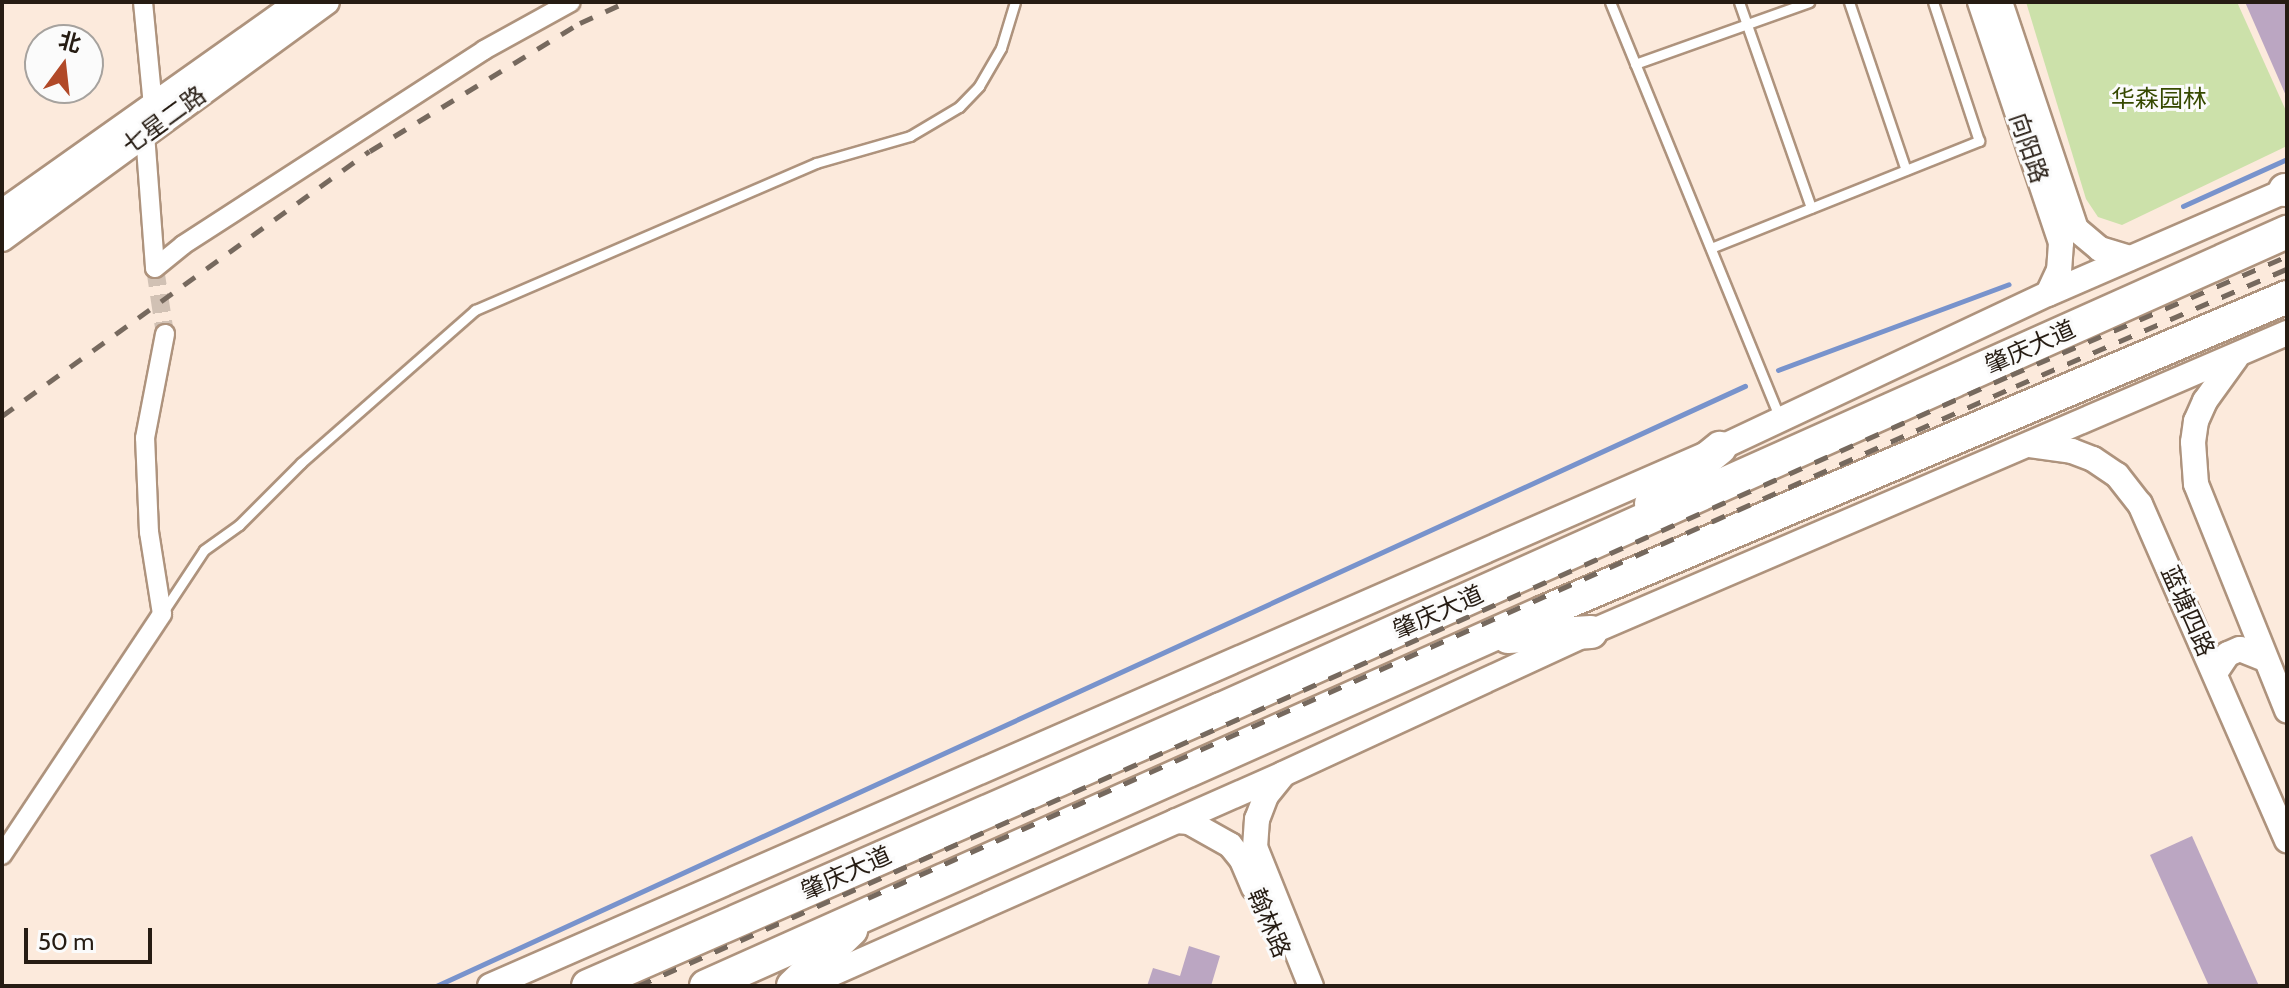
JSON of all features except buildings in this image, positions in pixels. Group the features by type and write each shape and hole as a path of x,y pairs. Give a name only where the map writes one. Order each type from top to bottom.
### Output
{"highway":[{"name":"肇庆大道","path":"588,986 2287,232"},
{"name":"肇庆大道","path":"706,986 1485,639 2287,297"},
{"path":"1616,532 1720,448"},
{"path":"1485,639 1591,632"},
{"path":"793,986 869,913"}],"street":[{"path":"143,2 153,105"},
{"name":"七星二路","path":"2,212 299,2"},
{"name":"七星二路","path":"2,239 327,2"},
{"path":"145,134 155,268 183,245 484,50 571,2"},
{"name":"向阳路","path":"1980,2 2061,243 2059,270 2048,294"},
{"name":"向阳路","path":"2000,2 2076,229 2100,249 2130,258"},
{"path":"490,986 1720,448 2048,294 2286,190"},
{"path":"804,986 1283,774 1591,632 2287,333"},
{"path":"2,855 162,614 149,532 145,438 165,334"},
{"path":"2237,356 2205,401 2196,421 2193,463 2205,514 2287,710"},
{"name":"蓝塘四路","path":"2028,445 2072,451 2105,467 2128,487 2150,524 2287,840"},
{"path":"2215,673 2228,654 2240,649 2265,659"},
{"path":"1176,821 1189,822 1216,834 1251,861 1257,819 1266,796 1283,774"},
{"name":"翰林路","path":"1251,861 1296,986"},
{"name":"翰林路","path":"1251,861 1311,986"}],"lane":[{"path":"162,614 204,550 239,525 301,463 475,310 816,163 910,136 959,107 979,86 1001,48 1015,2"},
{"path":"1610,2 1780,420"},
{"path":"1739,2 1811,208"},
{"path":"1635,64 1809,2"},
{"path":"1849,2 1906,170"},
{"path":"1711,248 1979,141 1933,2"}],"green space":[{"name":"华森园林","path":"2026,2 2237,2 2287,113 2287,146 2122,225 2098,217 2086,199"}],"waterway":[{"path":"2183,206 2287,159"},
{"path":"1778,370 2009,284"},
{"path":"436,986 1745,386"}],"tunnel":[{"path":"155,268 165,334"}],"railway":[{"path":"2,416 370,151 580,23 626,2"},
{"path":"638,986 2011,375 2287,256"},
{"path":"868,898 2016,386 2287,269"}]}
